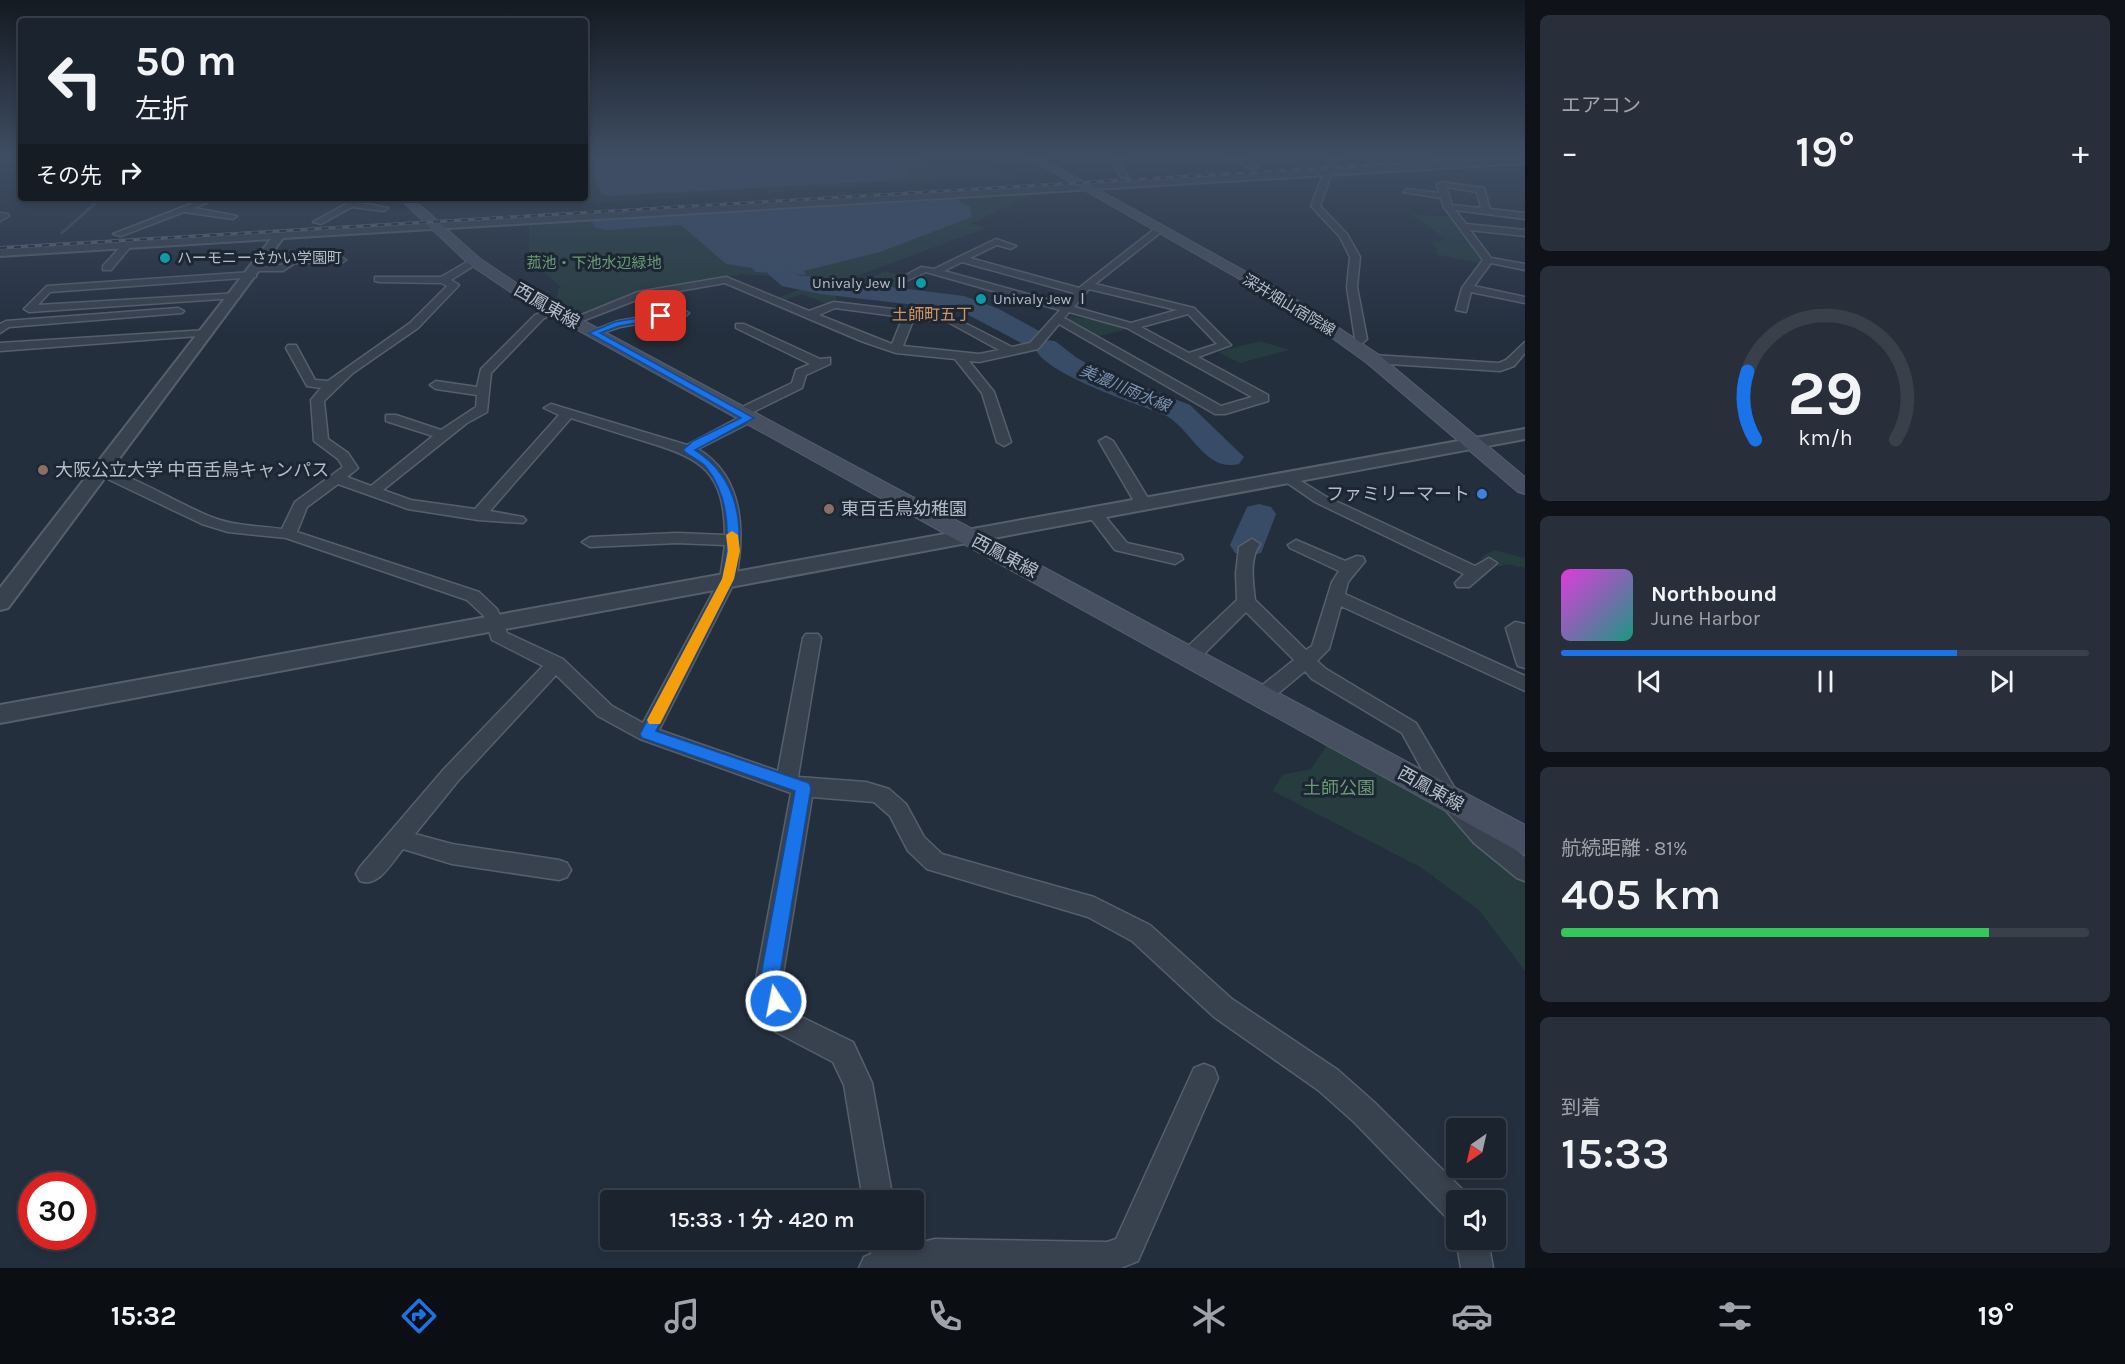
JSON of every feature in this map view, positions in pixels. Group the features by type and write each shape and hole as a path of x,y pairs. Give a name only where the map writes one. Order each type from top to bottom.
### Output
{"main road":[{"name":"西鳳東線","path":"424,215 474,261 553,311 1190,656 1525,841"},
{"name":"深井畑山宿院線","path":"1136,215 1297,306 1355,346 1525,488"}],"street":[{"path":"118,234 167,215"},
{"path":"227,215 233,216"},
{"path":"318,222 331,215"},
{"path":"0,252 279,236 518,215"},
{"path":"0,241 318,222 431,221 540,215"},
{"path":"1324,215 1344,236 1355,257 1352,287 1361,339 1355,346"},
{"path":"1455,215 1488,260 1525,267"},
{"path":"1464,227 1525,233"},
{"path":"573,321 642,294 726,280 808,316 896,349 979,358 1034,345 1084,289 1160,229"},
{"path":"0,603 279,236"},
{"path":"935,272 996,242 1011,246"},
{"path":"106,268 128,245"},
{"path":"961,259 1084,289 1190,310 1226,345 1187,357"},
{"path":"231,302 29,309 47,290 283,268 293,260 341,260"},
{"path":"1462,310 1467,288 1488,260"},
{"path":"443,280 474,261"},
{"path":"906,278 925,269 1062,314 1131,326 1263,398 1220,411 1062,314"},
{"path":"288,534 300,505 351,468 350,463 321,441 317,400 330,385 363,358 410,328 454,285 443,280 378,279"},
{"path":"1467,288 1525,300"},
{"path":"0,330 6,324 231,302"},
{"path":"808,316 834,305 951,319 1010,351"},
{"path":"1131,326 1190,310"},
{"path":"373,491 443,435 482,409 485,372 539,317 553,311"},
{"path":"593,333 618,324 683,313"},
{"path":"896,349 910,314"},
{"path":"688,450 798,385 800,373 823,363 740,326"},
{"path":"0,347 207,333"},
{"path":"1373,359 1500,367 1510,363 1525,346"},
{"path":"292,348 311,383 330,385"},
{"path":"959,356 988,392 1004,442"},
{"path":"436,385 482,392"},
{"path":"551,408 688,450 708,463 728,493 734,551 728,579 647,734"},
{"path":"478,514 568,412"},
{"path":"391,418 443,435"},
{"path":"0,714 1525,434"},
{"path":"1106,441 1143,503"},
{"path":"100,472 143,488 186,512 208,521 228,527 288,534 473,596 489,608 496,622 498,636 556,664 605,711 647,734 795,785 866,791 881,795 898,810 916,844 935,862 1094,908 1141,933 1223,1008 1328,1080 1364,1112 1446,1195"},
{"path":"1288,477 1320,499 1476,573"},
{"path":"335,478 408,504 518,520"},
{"path":"1094,512 1121,547 1175,559"},
{"path":"1347,529 1361,518"},
{"path":"590,542 677,538 733,540"},
{"path":"1252,544 1247,548 1244,569 1246,602 1273,626 1304,661 1329,681 1409,728 1450,800 1482,836 1525,871"},
{"path":"1262,696 1320,649 1340,582 1353,565 1296,545"},
{"path":"1336,597 1525,684"},
{"path":"1190,656 1246,602"},
{"path":"1525,630 1515,628 1525,661"},
{"path":"812,638 769,980 783,1022 843,1052 858,1083 876,1190"},
{"path":"368,874 451,775 556,664"},
{"path":"398,838 452,854 559,870"},
{"path":"883,1257 935,1255 961,1262 1108,1263 1127,1250 1204,1078"},
{"path":"1474,1250 1477,1268"}],"green space":[{"name":"菰池・下池水辺緑地","path":"694,215 989,215 970,224 986,228 843,281 843,286 810,279 742,274 631,294 580,315 574,313 557,297 558,289 561,287 529,260 529,225"},
{"path":"1413,215 1450,217 1483,258 1479,263 1438,255 1435,251 1438,250 1431,243 1446,239"},
{"path":"886,271 910,279 889,289 859,282"},
{"path":"800,289 838,293 834,303 827,304 802,294 784,300 778,298"},
{"path":"1070,316 1117,325 1125,330 1094,337 1066,321"},
{"path":"1260,341 1289,350 1240,363 1218,352"},
{"path":"1494,550 1525,558 1525,568 1506,564 1499,567 1480,558"},
{"name":"土師公園","path":"1327,745 1461,820 1525,880 1525,971 1479,910 1420,867 1273,791 1282,775 1311,769"}],"water":[{"path":"688,215 972,215 972,217 880,252 804,271 806,275 756,272 752,268 726,264 681,225 607,230 595,228 592,221"}],"waterway":[{"path":"62,233 82,215"},
{"name":"美濃川雨水線","path":"747,233 775,250 780,274 790,281 820,287 964,303 990,314 1032,338"},
{"name":"美濃川雨水線","path":"1046,347 1067,364 1087,375 1180,411 1228,457"},
{"name":"美濃川雨水線","path":"1248,545 1259,514"}],"railway":[{"path":"0,248 543,215"}],"slow traffic":[{"path":"655,720 728,579 734,551 732,535"}],"place":[{"name":"ハーモニーさかい学園町","path":"165,258"},
{"name":"Univaly Jew Ⅱ","path":"921,283"},
{"name":"Univaly Jew Ⅰ","path":"981,299"},
{"name":"大阪公立大学 中百舌鳥キャンパス","path":"43,470"},
{"name":"ファミリーマート","path":"1482,494"},
{"name":"東百舌鳥幼稚園","path":"829,509"}],"district":[{"name":"土師町五丁","path":"932,314"}],"route":[{"path":"661,316 618,324 593,333 748,418 697,443 688,450 708,463 728,493 734,551 728,579 647,734 803,788 769,980 776,1001"}]}
